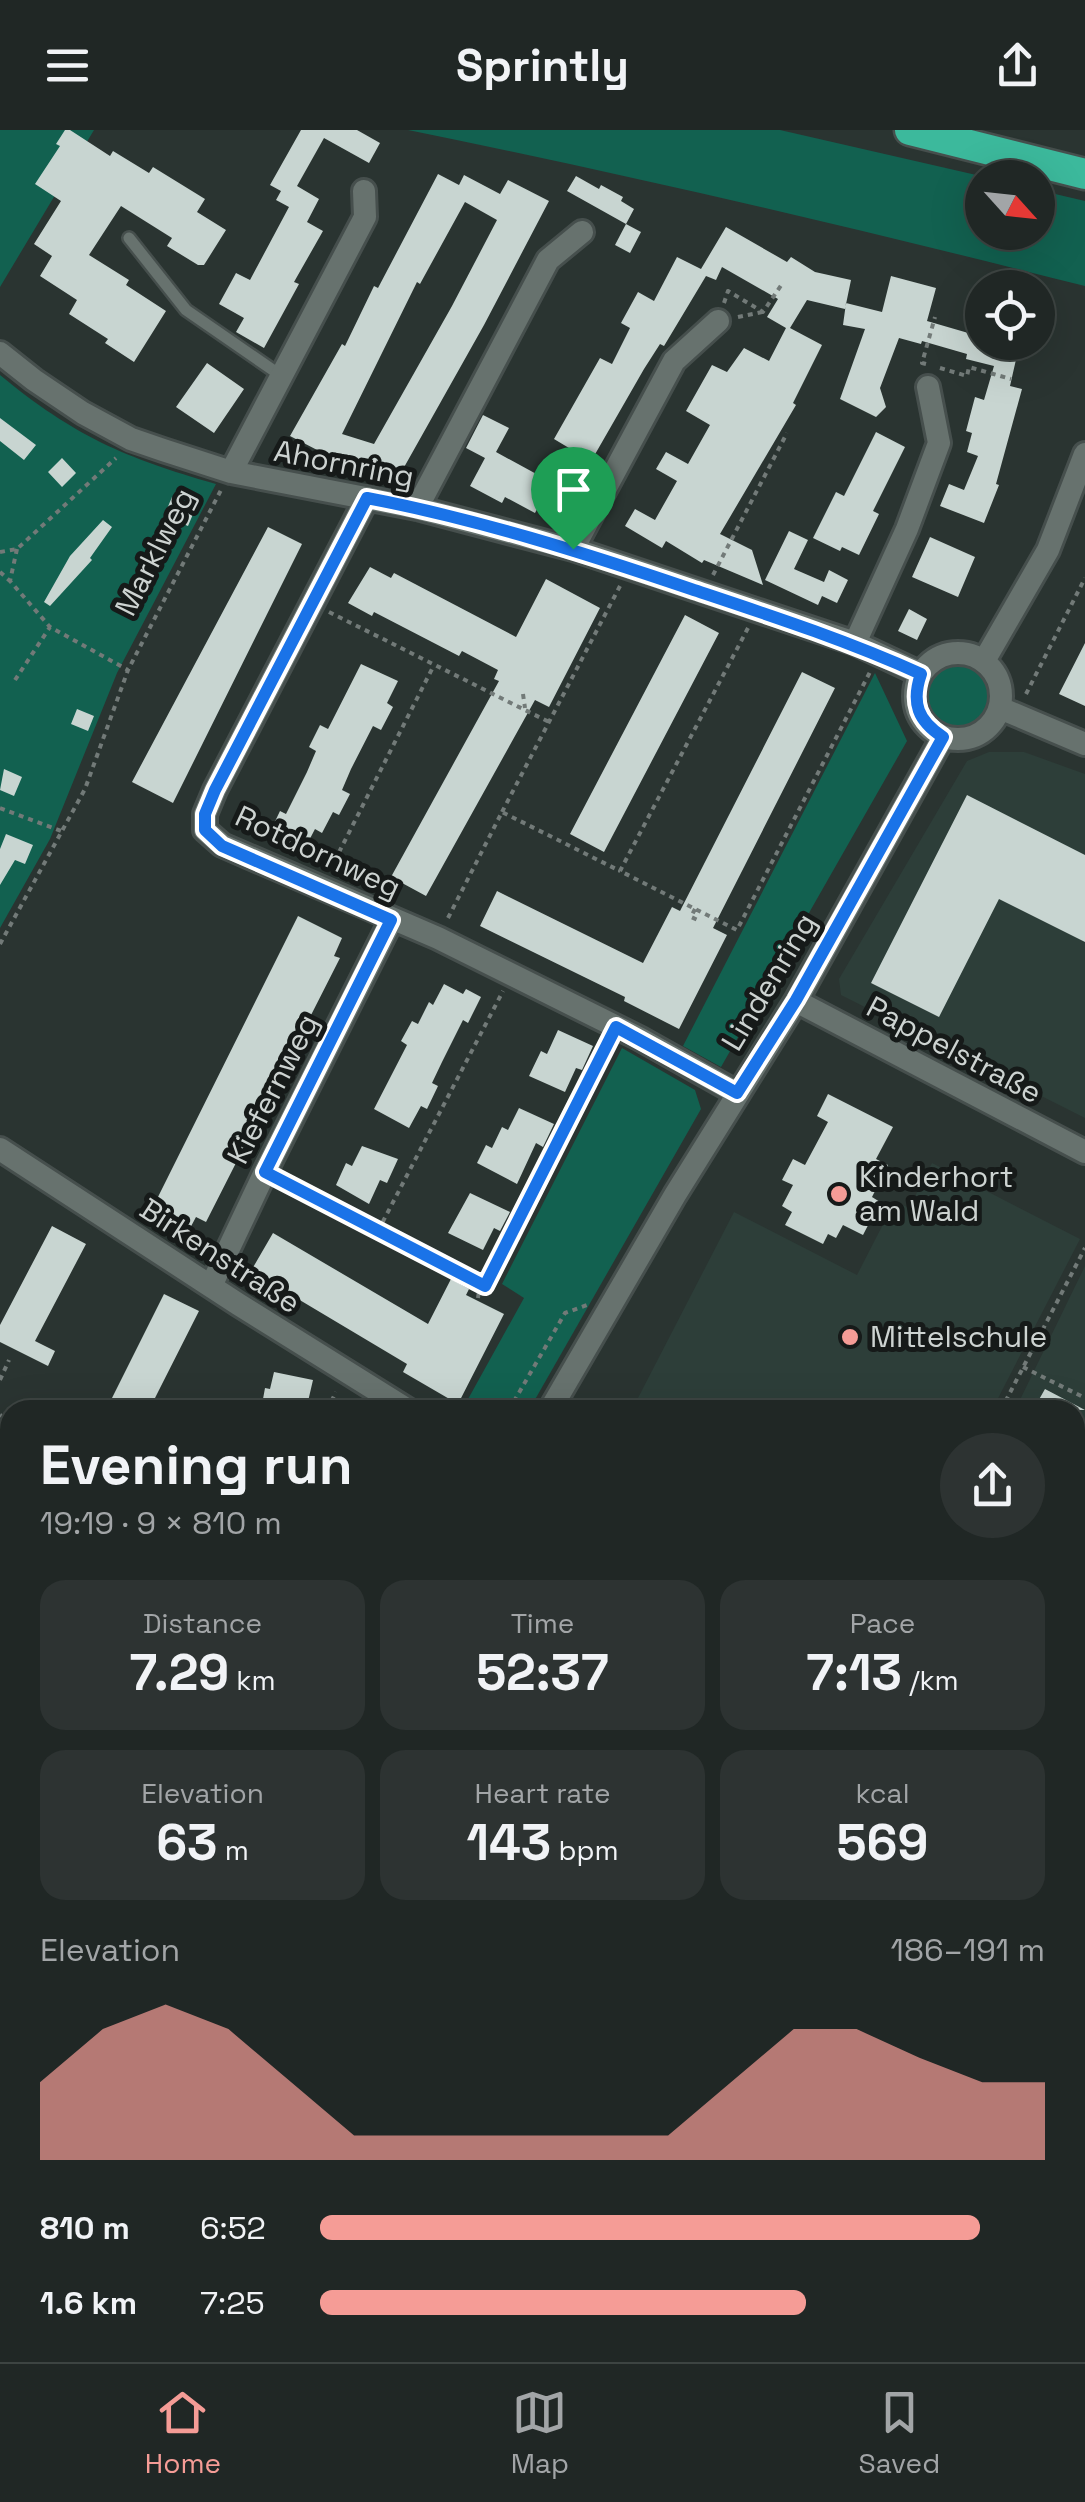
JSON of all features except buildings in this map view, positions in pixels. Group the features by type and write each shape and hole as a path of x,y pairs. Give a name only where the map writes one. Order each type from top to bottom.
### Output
{"highway":[{"path":"910,130 1085,174"}],"street":[{"name":"Marklweg","path":"231,472 364,217 364,191"},
{"path":"417,508 548,260 582,232"},
{"path":"573,549 674,361 718,321"},
{"name":"Ahornring","path":"0,353 67,402 131,438 231,472 417,508 573,549 854,643 921,674"},
{"path":"854,643 907,528 939,443 928,387"},
{"path":"984,662 1048,550 1085,454"},
{"name":"Rotdornweg","path":"367,498 215,790 205,814 205,830 222,846 438,938 512,974 737,1093"},
{"path":"950,654 968,654 984,662 1000,682 1007,712 978,736 960,740 943,737 927,727 917,711 915,692 921,674 933,661 950,654"},
{"path":"1007,712 1085,744"},
{"name":"Lindenring","path":"556,1400 796,1000 943,737"},
{"name":"Kiefernweg","path":"211,1286 391,920"},
{"name":"Pappelstraße","path":"796,1000 1085,1152"},
{"name":"Birkenstraße","path":"0,1148 392,1400"}],"lane":[{"path":"129,238 186,310 283,377"}],"path":[{"path":"718,321 728,291 764,312 782,284"},
{"path":"934,317 922,363 967,376 969,367 1012,378"},
{"path":"704,593 788,433"},
{"path":"0,552 17,548 119,454 131,438"},
{"name":"Marklweg","path":"0,944 64,832 85,789 128,670 231,472"},
{"path":"10,581 17,548"},
{"path":"438,938 629,568"},
{"path":"0,572 50,627 128,670"},
{"path":"1007,712 1085,578"},
{"path":"312,604 549,722"},
{"path":"620,871 758,610"},
{"path":"15,680 50,627"},
{"path":"502,812 737,930 879,655"},
{"path":"320,889 434,665"},
{"path":"523,694 524,710"},
{"path":"0,808 64,832"},
{"path":"695,909 691,917 700,921"},
{"path":"378,1231 512,974"},
{"path":"265,1172 485,1286 616,1027"},
{"path":"1006,1400 1085,1248"},
{"path":"478,1298 480,1284"},
{"path":"0,1380 9,1360"},
{"path":"1023,1367 1085,1398"}],"shaded area":[{"path":"989,752 1024,752 1085,774 1085,1118 841,995 839,979 967,761"},
{"name":"Mittelschule","path":"932,1163 1080,1239 997,1400 638,1398 734,1212 857,1275 895,1201 909,1208"},
{"path":"1085,1266 1085,1400 1020,1400"}],"green space":[{"path":"0,130 94,130 0,287"},
{"path":"408,130 780,130 965,172 965,250 1055,250 1055,194 1085,201 1085,286 1055,279 1055,270 1021,270"},
{"path":"0,375 52,414 102,443 154,465 216,484 117,673 50,839 0,928"},
{"path":"958,662 981,672 991,695 981,718 958,728 935,718 925,695 935,672"},
{"path":"875,673 907,741 721,1067 683,1046"},
{"path":"622,1048 695,1090 701,1109 535,1400 468,1400 524,1298 502,1284"}],"place":[{"name":"Kinderhort am Wald","path":"839,1194"},
{"name":"Mittelschule","path":"850,1337"}],"route":[{"path":"367,498 573,549 854,643 921,674 915,692 917,711 927,727 943,737 796,1000 737,1093 616,1027 485,1286 265,1172 391,920 222,846 205,830 205,814 367,498"}]}
